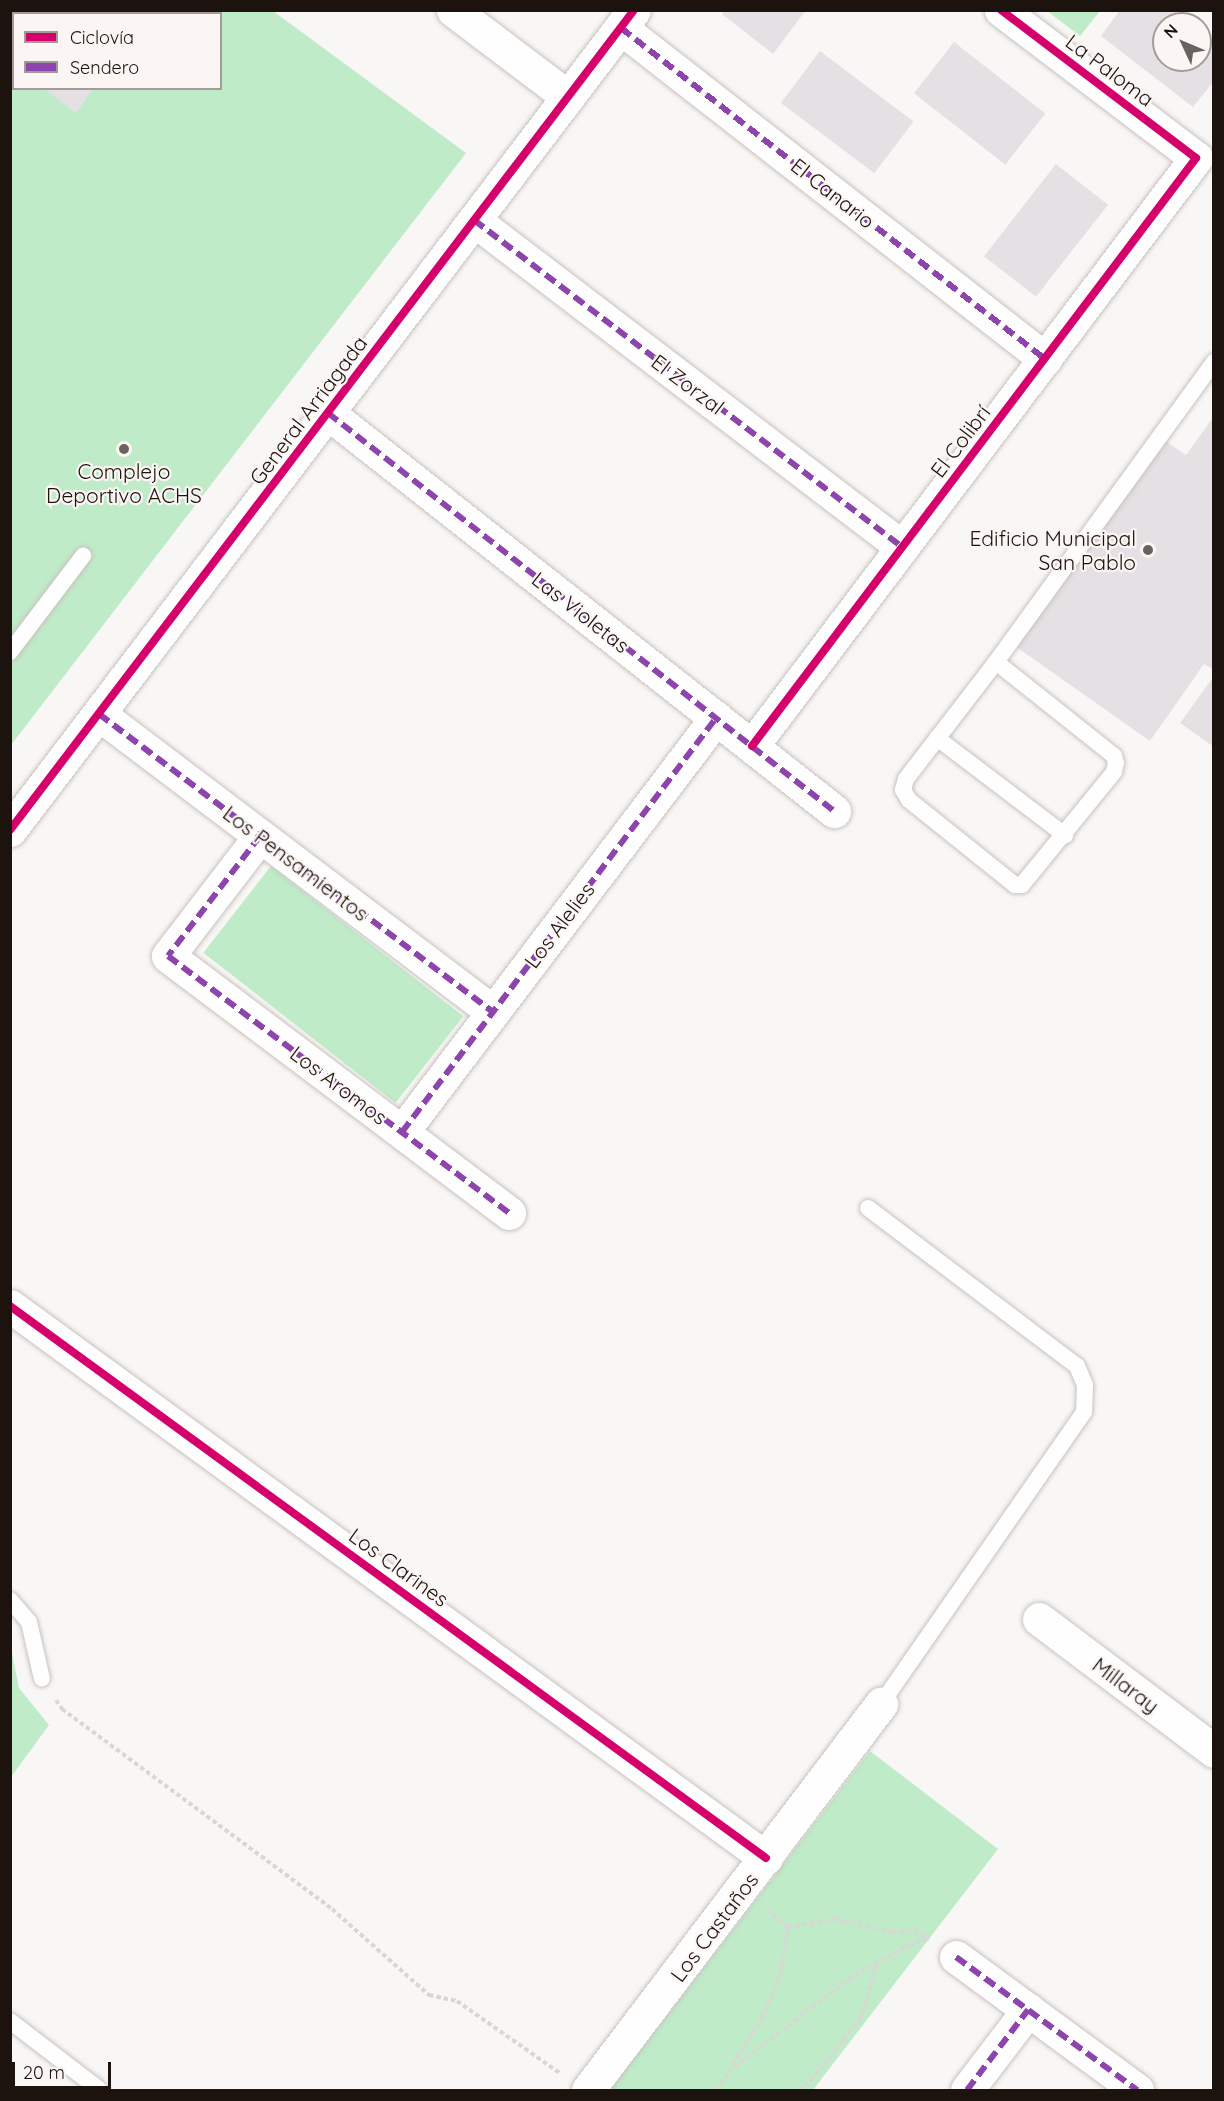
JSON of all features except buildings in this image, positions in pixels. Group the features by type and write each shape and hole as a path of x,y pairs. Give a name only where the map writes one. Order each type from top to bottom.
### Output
{"street":[{"path":"453,10 568,97"},
{"name":"La Paloma","path":"1001,10 1196,158"},
{"name":"General Arriagada","path":"10,830 627,19"},
{"name":"El Canario","path":"627,19 1045,359"},
{"name":"El Colibrí","path":"752,746 1196,158"},
{"name":"El Zorzal","path":"474,220 902,547"},
{"name":"Las Violetas","path":"328,413 834,811"},
{"name":"Los Pensamientos","path":"99,714 493,1012"},
{"name":"Los Alelies","path":"402,1132 716,718"},
{"name":"Los Aromos","path":"260,836 168,956 509,1213"},
{"name":"Los Clarines","path":"10,1306 766,1858"},
{"name":"Millaray","path":"1039,1619 1214,1751"},
{"name":"Los Castaños","path":"576,2084 743,1888 881,1704"},
{"path":"956,1957 1137,2091"},
{"path":"967,2091 1028,2010"}],"lane":[{"path":"996,662 1114,756 1114,772 1029,881 1015,885 909,800 903,790 906,779 996,662 1214,362"},
{"path":"10,652 83,556"},
{"path":"938,738 1065,835"},
{"path":"868,1208 1077,1366 1085,1385 1084,1412 881,1704"},
{"path":"10,1600 29,1622 42,1679"},
{"path":"10,2021 100,2091"}],"path":[{"path":"42,1679 62,1708 332,1910 429,1995 457,2001 576,2084"},
{"path":"743,1888 788,1927"},
{"path":"788,1927 837,1919 892,1932 915,1930 956,1957"},
{"path":"717,2091 762,2018 781,1974 788,1927"},
{"path":"732,2069 830,1992 878,1962 929,1939"},
{"path":"798,2091 818,2073 860,2019 878,1962"}],"green space":[{"name":"Complejo Deportivo ACHS","path":"11,11 273,11 466,153 11,745"},
{"path":"1047,11 1100,11 1080,36"},
{"path":"271,866 463,1016 396,1103 203,953"},
{"path":"10,1643 19,1688 49,1725 11,1777"},
{"path":"870,1751 998,1849 813,2090 610,2090"}],"marked path":[{"path":"621,28 1045,359"},
{"path":"474,220 902,547"},
{"path":"328,413 834,811"},
{"path":"99,714 493,1012"},
{"path":"402,1132 716,718"},
{"path":"260,836 168,956 509,1213"},
{"path":"956,1957 1137,2090"},
{"path":"967,2090 1028,2010"}],"cycle path":[{"path":"10,830 634,10"},
{"path":"752,746 1196,158 1001,10"},
{"path":"10,1306 766,1858"}],"place":[{"name":"Complejo Deportivo ACHS","path":"124,449"},
{"name":"Edificio Municipal San Pablo","path":"1148,550"}]}
